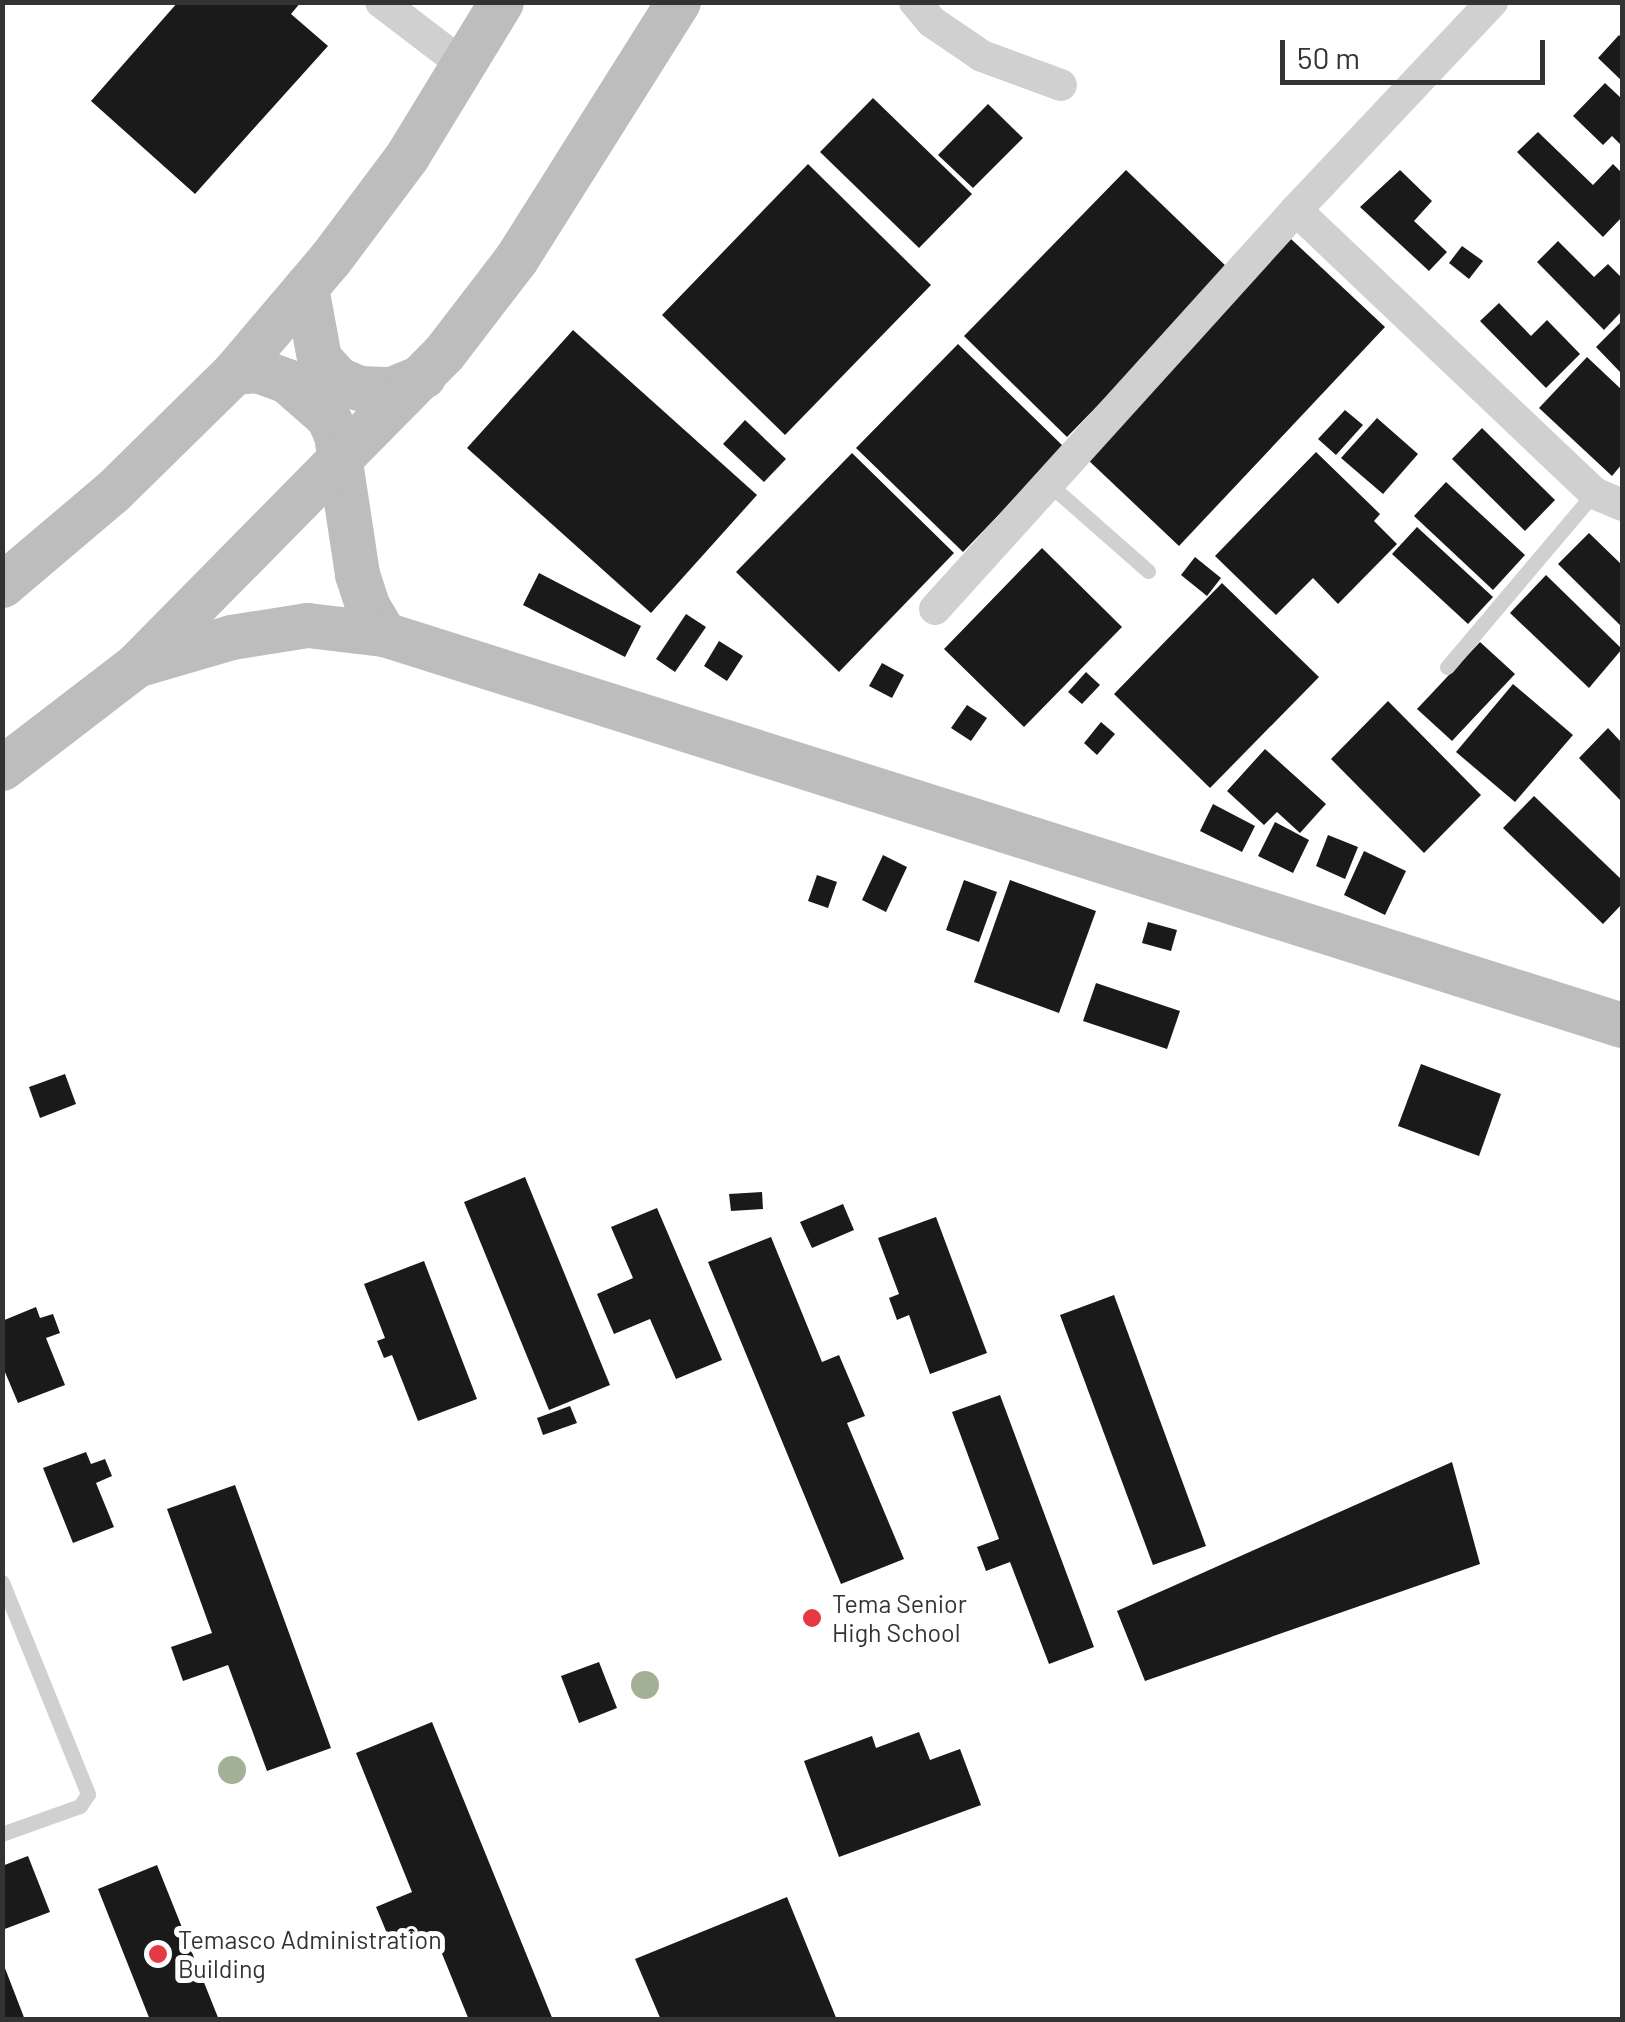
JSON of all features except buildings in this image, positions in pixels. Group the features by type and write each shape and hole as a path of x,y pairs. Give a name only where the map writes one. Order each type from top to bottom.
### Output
{"main road":[{"path":"2,585 113,491 234,372 306,287 407,156 501,2"},
{"path":"2,768 136,666 423,376 516,259 678,2"},
{"path":"306,287 319,358 338,379 359,388 391,388 423,376"},
{"path":"234,372 257,370 303,391 328,417 341,461 357,574 368,607 384,634"},
{"path":"136,666 231,637 307,625 384,634 1622,1025"}],"street":[{"path":"381,2 465,66"},
{"path":"915,2 932,22 982,56 1061,85"},
{"path":"935,609 1296,210 1492,2"},
{"path":"1296,210 1608,499"}],"lane":[{"path":"1048,484 1148,571"},
{"path":"1447,667 1608,499"},
{"path":"2,1582 88,1794 80,1806 2,1834"}],"place":[{"name":"Tema Senior High School","path":"812,1618"},
{"name":"Temasco Administration Building","path":"158,1954"}]}
